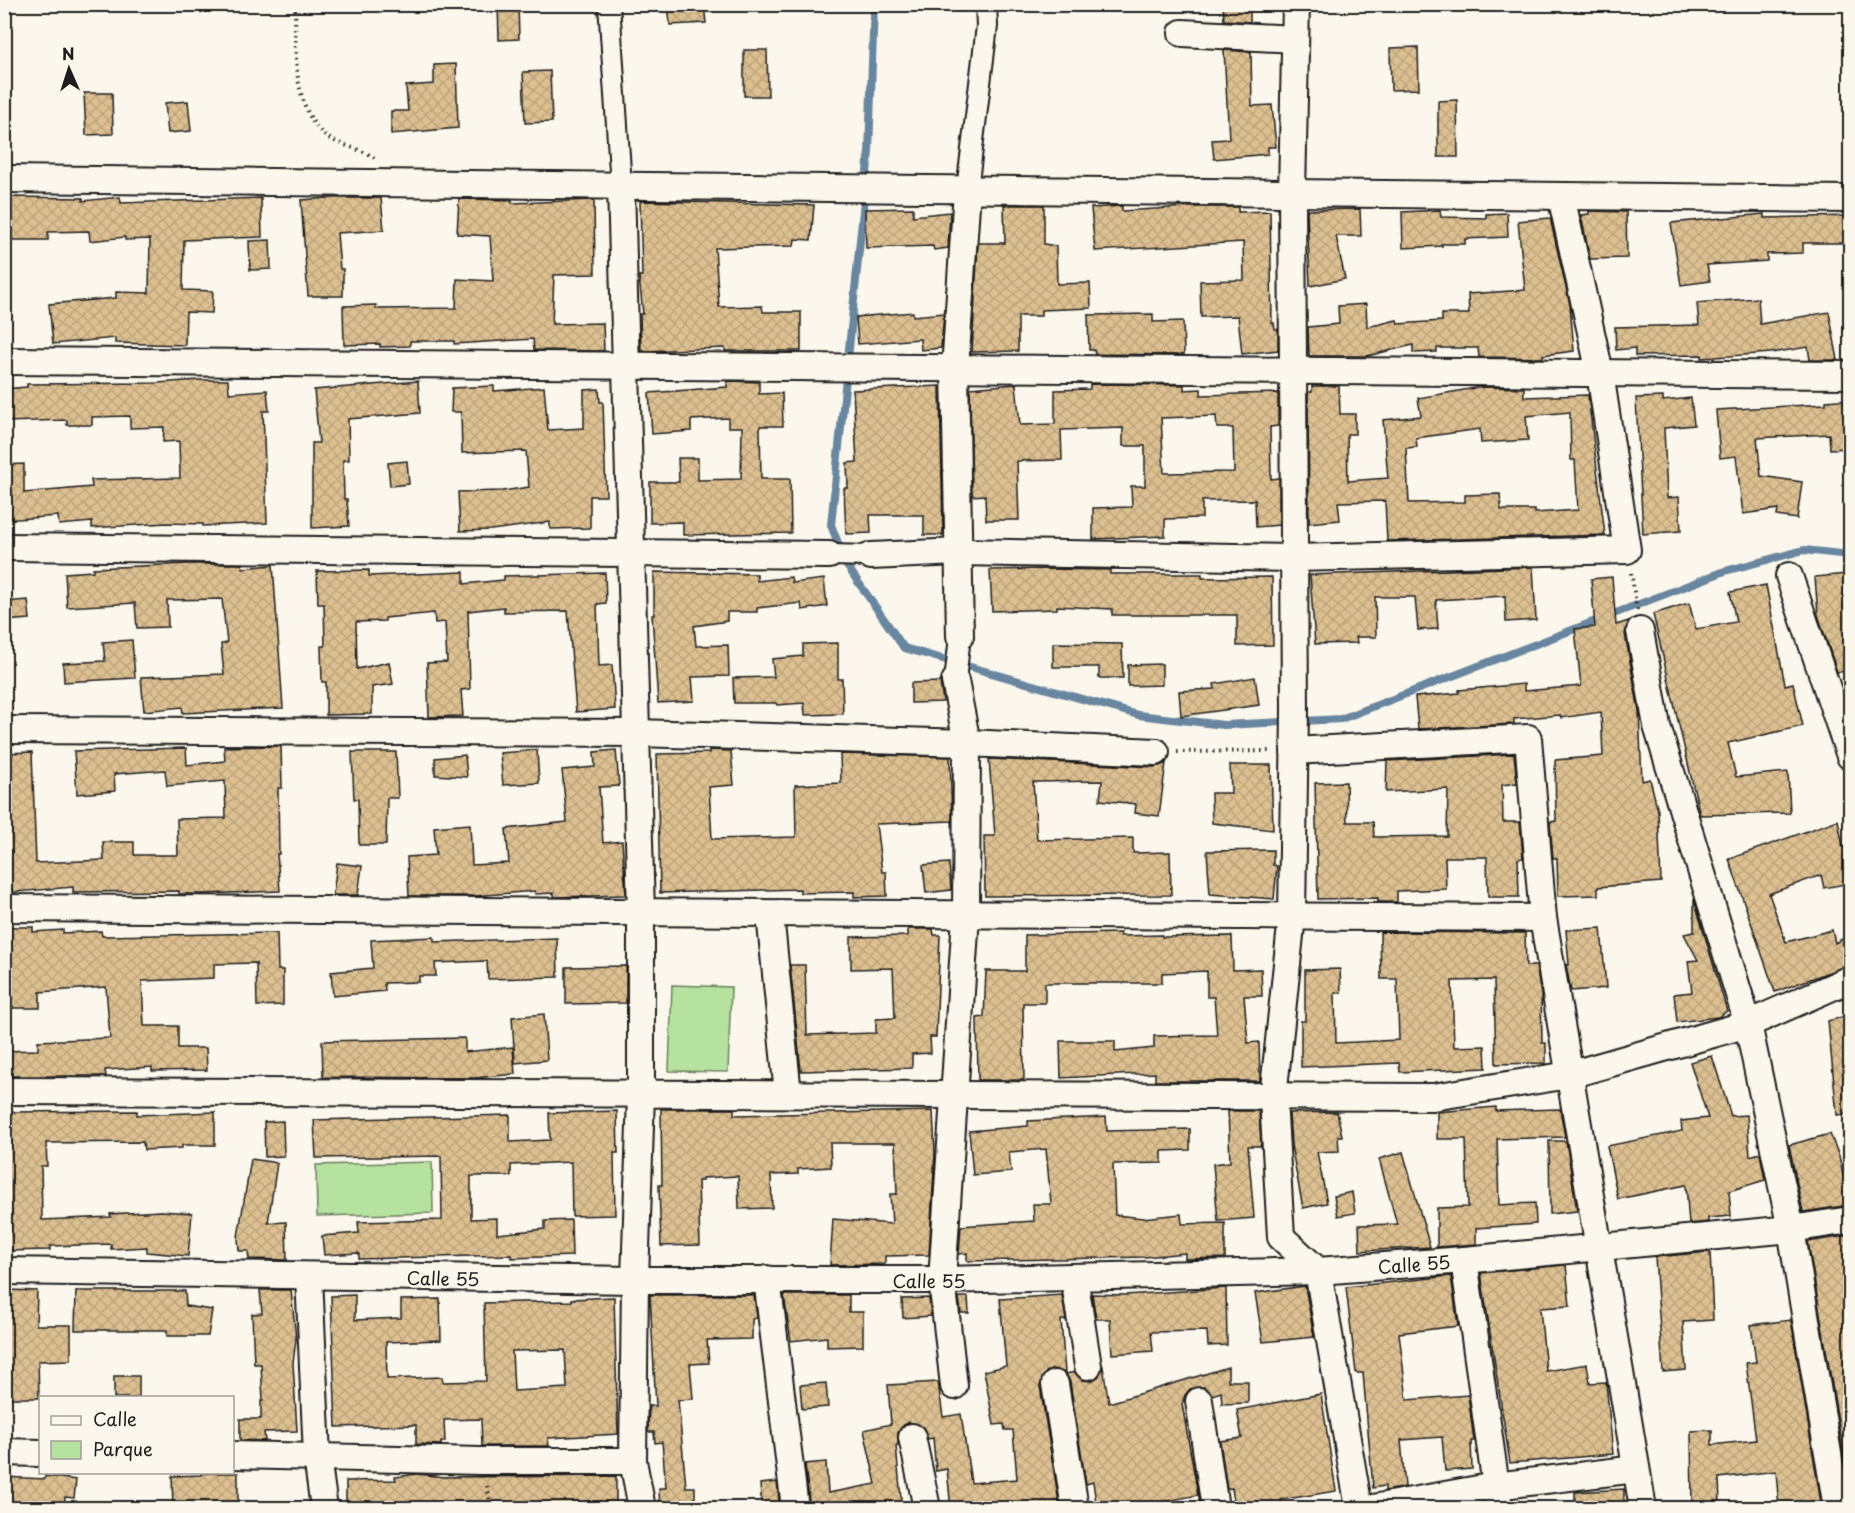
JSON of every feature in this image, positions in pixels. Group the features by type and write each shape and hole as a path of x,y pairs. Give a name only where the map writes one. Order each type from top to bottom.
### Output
{"street":[{"path":"609,4 621,186 641,913 641,1094 635,1280 633,1461 642,1509"},
{"path":"954,1386 942,1280 966,916 967,742 955,681 960,636 955,369 967,190 987,26 986,4"},
{"path":"1296,4 1292,194 1295,711 1292,916 1273,1098 1281,1237 1318,1271 1359,1509"},
{"path":"1182,33 1296,39"},
{"path":"4,179 1851,199"},
{"path":"4,547 871,556 958,552 1294,558 1627,550 1600,373 1561,196"},
{"path":"4,361 1851,375"},
{"path":"1789,576 1851,756"},
{"path":"1640,631 1657,726 1748,1024 1791,1229 1837,1509"},
{"path":"4,730 636,733 967,742 1156,752"},
{"path":"1294,751 1528,738 1543,918 1643,1509"},
{"path":"4,908 1543,918"},
{"path":"770,914 788,1094"},
{"path":"4,1091 1433,1097 1569,1075 1748,1024 1851,980"},
{"name":"Calle 55","path":"4,1271 635,1280 942,1280 1318,1271 1464,1260 1791,1229 1851,1220"},
{"path":"1464,1260 1497,1497"},
{"path":"309,1276 317,1456 324,1509"},
{"path":"1074,1277 1088,1366"},
{"path":"768,1279 795,1509"},
{"path":"1055,1384 1075,1509"},
{"path":"1199,1401 1215,1509"},
{"path":"912,1437 927,1509"},
{"path":"4,1452 39,1453"},
{"path":"234,1455 481,1461 633,1461"},
{"path":"1373,1509 1497,1497 1636,1469"}],"path":[{"path":"295,4 296,56 304,105 323,134 374,156 399,183"},
{"path":"1627,550 1640,631"},
{"path":"1156,752 1294,751"}],"green space":[{"path":"672,985 731,987 728,1072 669,1071"},
{"path":"432,1162 433,1213 317,1216 316,1165"}],"building":[{"path":"498,4 518,4 519,39 499,40"},
{"path":"668,4 704,4 706,23 670,25"},
{"path":"1223,4 1250,4 1250,22 1224,20"},
{"path":"1418,47 1419,89 1391,90 1390,48"},
{"path":"744,50 767,50 768,96 744,96"},
{"path":"1224,50 1251,52 1252,106 1272,105 1276,147 1268,147 1268,154 1214,159 1212,140 1229,139"},
{"path":"456,64 458,128 391,134 391,111 408,111 406,86 434,84 434,65"},
{"path":"550,71 552,122 525,123 523,72"},
{"path":"84,93 112,93 113,134 86,135"},
{"path":"1457,100 1458,157 1438,157 1438,101"},
{"path":"188,101 191,131 168,133 165,103"},
{"path":"9,197 83,198 83,201 120,197 121,203 261,198 262,237 184,240 183,290 213,291 212,313 186,312 185,345 115,343 115,338 53,344 49,304 116,298 116,292 149,293 150,239 125,240 125,237 90,241 89,231 48,232 48,240 9,240 9,222 4,222 4,199"},
{"path":"381,198 384,230 337,233 340,269 343,269 343,296 308,296 301,200"},
{"path":"459,199 512,200 512,203 594,200 595,274 554,275 552,324 603,323 604,351 534,350 533,339 454,344 454,341 410,341 410,346 380,347 380,344 344,345 343,306 376,305 376,309 456,308 457,279 493,281 490,236 457,234"},
{"path":"640,201 814,205 811,240 795,239 794,246 715,248 719,307 762,306 763,312 801,312 801,351 725,351 725,348 641,351 640,314 643,314 639,276 642,276"},
{"path":"1004,205 1044,205 1044,244 1056,246 1057,284 1090,283 1091,308 1041,310 1041,316 1018,316 1018,351 972,352 978,243 1005,243"},
{"path":"1122,206 1122,211 1238,207 1238,212 1270,211 1272,323 1275,329 1278,329 1278,350 1242,354 1238,316 1201,317 1200,281 1244,280 1243,242 1095,251 1091,208"},
{"path":"913,208 913,216 950,212 948,248 934,250 933,246 866,248 865,209"},
{"path":"1360,209 1361,236 1336,236 1345,279 1310,286 1307,210"},
{"path":"1440,210 1441,217 1486,218 1486,214 1507,213 1508,237 1465,239 1465,244 1403,248 1402,212"},
{"path":"1589,211 1626,212 1627,258 1590,259 1581,215 1589,214"},
{"path":"1764,214 1764,218 1851,216 1851,243 1803,243 1803,253 1767,254 1767,261 1707,265 1710,281 1681,285 1671,223"},
{"path":"1550,218 1570,305 1574,351 1543,355 1543,358 1479,357 1478,348 1437,348 1437,352 1413,353 1413,345 1367,356 1309,356 1308,327 1339,324 1338,306 1366,304 1367,327 1397,320 1398,324 1442,321 1442,314 1469,314 1468,294 1525,290 1518,221"},
{"path":"270,240 271,269 250,270 249,241"},
{"path":"1758,298 1760,324 1829,312 1838,360 1810,360 1808,347 1771,353 1702,358 1702,355 1635,356 1635,348 1616,350 1615,327 1699,325 1697,303"},
{"path":"913,312 913,316 944,313 941,348 921,350 920,339 858,344 856,317"},
{"path":"1153,314 1153,322 1183,321 1184,355 1095,354 1094,350 1089,350 1088,315"},
{"path":"228,380 229,393 267,390 269,411 263,411 267,523 203,526 203,524 166,523 92,528 92,522 59,525 58,516 4,520 4,465 24,464 24,493 92,487 91,480 180,478 179,441 163,442 164,427 130,428 130,416 92,417 92,425 67,425 67,420 4,422 4,389 27,387 27,384 158,383"},
{"path":"418,381 420,413 348,419 349,460 343,460 344,499 347,499 349,526 312,528 312,443 319,443 314,390"},
{"path":"727,381 759,382 759,394 782,393 783,426 760,426 761,479 790,479 791,533 683,535 683,522 650,523 650,482 679,482 678,458 698,458 698,480 741,479 742,427 728,427 728,418 691,420 691,431 652,434 649,393 727,387"},
{"path":"1016,384 1020,425 1055,424 1055,390 1090,389 1090,384 1184,385 1184,390 1201,389 1201,395 1278,393 1278,426 1270,427 1271,479 1279,478 1279,525 1256,527 1255,500 1202,501 1202,518 1165,519 1165,536 1093,539 1093,508 1132,507 1131,486 1145,486 1145,446 1123,446 1123,428 1061,430 1062,460 1017,461 1019,520 986,520 985,495 972,496 970,388","holes":["1216,416 1217,428 1233,428 1234,472 1164,473 1161,418"]},
{"path":"494,386 494,391 544,387 548,430 584,428 584,390 599,389 600,402 603,402 606,496 590,496 590,528 550,529 550,522 491,530 460,531 458,492 503,491 529,487 526,451 462,453 461,412 451,412 452,388"},
{"path":"940,386 943,535 924,535 924,515 870,515 871,533 846,534 844,488 848,488 847,463 857,462 853,390"},
{"path":"1312,386 1339,386 1340,414 1355,414 1355,434 1347,434 1348,481 1388,478 1383,420 1421,416 1418,398 1481,387 1524,388 1524,397 1588,395 1605,535 1387,541 1385,501 1338,502 1340,520 1309,523 1308,392 1312,392","holes":["1570,412 1571,460 1575,460 1578,510 1535,513 1535,510 1501,510 1500,494 1465,495 1465,502 1409,503 1406,448 1417,447 1416,438 1480,429 1481,443 1528,440 1526,416"]},
{"path":"1663,397 1663,401 1691,398 1694,425 1664,428 1667,498 1679,497 1681,531 1643,534 1636,398"},
{"path":"1851,399 1851,448 1830,449 1829,434 1757,438 1761,476 1802,482 1797,519 1777,516 1778,509 1743,514 1736,456 1720,458 1716,410 1826,404 1826,401"},
{"path":"407,461 409,484 390,486 388,463"},
{"path":"242,564 243,568 273,565 283,708 183,713 182,707 144,711 141,677 224,674 221,644 227,643 222,599 167,600 168,627 137,628 135,603 67,607 65,573 93,571 93,568"},
{"path":"1533,567 1536,620 1506,622 1505,596 1436,600 1438,629 1418,630 1415,597 1375,597 1376,637 1356,637 1357,643 1315,644 1310,575"},
{"path":"369,570 369,576 464,572 464,584 504,580 504,576 605,573 606,603 597,604 599,666 612,665 615,709 576,712 568,611 504,612 504,607 468,611 470,689 461,690 463,716 429,717 427,663 447,662 445,622 435,623 434,613 385,618 385,621 356,622 357,669 389,662 393,684 372,687 372,714 326,715 326,682 322,682 321,646 325,646 324,604 318,604 317,571"},
{"path":"990,570 1110,570 1110,574 1202,574 1202,578 1272,577 1273,645 1237,646 1237,615 1112,615 1112,609 1057,606 1057,609 992,611"},
{"path":"654,572 757,574 757,581 791,577 792,583 824,579 827,606 802,610 801,603 757,608 757,612 727,612 727,621 694,626 696,646 728,645 729,676 692,677 694,701 658,703 652,615 654,615"},
{"path":"1847,574 1851,604 1851,671 1837,672 1818,615 1815,577"},
{"path":"1612,577 1616,625 1629,621 1625,634 1639,711 1642,781 1650,779 1658,811 1661,882 1598,887 1598,895 1558,896 1557,858 1553,858 1550,822 1556,821 1555,760 1603,756 1601,712 1561,718 1560,715 1514,719 1514,724 1418,729 1415,697 1524,684 1524,691 1581,686 1575,629 1595,627 1591,579"},
{"path":"1766,585 1785,685 1793,683 1803,726 1728,743 1736,777 1788,772 1790,813 1700,815 1653,614 1689,603 1696,629 1736,622 1730,592"},
{"path":"28,600 30,619 4,621 4,602"},
{"path":"132,640 135,678 64,682 63,663 105,661 103,642"},
{"path":"838,643 838,679 842,679 843,714 805,715 804,703 777,705 776,703 734,703 733,678 774,677 772,659 803,656 803,644"},
{"path":"1053,643 1122,644 1123,678 1099,678 1099,667 1053,667"},
{"path":"1162,664 1162,685 1128,686 1128,665"},
{"path":"1255,677 1259,705 1181,716 1179,691 1215,689 1214,684"},
{"path":"940,682 943,702 911,703 911,683"},
{"path":"281,746 282,788 278,788 279,854 277,854 280,891 201,894 179,894 179,891 73,892 73,887 4,893 4,753 32,752 36,863 104,860 103,842 134,842 134,855 178,855 177,819 226,818 225,781 167,786 165,770 114,774 115,791 77,794 74,751 186,748 187,765 225,761 224,747"},
{"path":"537,750 539,783 503,785 500,753"},
{"path":"616,750 619,786 599,787 603,843 622,841 626,895 554,897 554,893 535,894 535,891 474,896 409,896 407,857 436,855 434,827 470,824 472,865 509,863 506,829 567,822 562,770 595,767 594,752"},
{"path":"709,750 731,751 734,785 709,787 712,839 796,837 795,785 841,783 840,754 950,757 952,821 876,824 882,872 886,872 887,896 854,897 854,892 800,893 800,889 660,893 657,754 709,753"},
{"path":"352,752 396,752 398,798 387,798 386,845 359,845 358,799 354,799"},
{"path":"1514,754 1517,783 1502,785 1503,822 1520,822 1523,858 1518,859 1519,897 1488,897 1487,857 1445,857 1446,889 1397,891 1397,902 1378,902 1378,898 1318,899 1315,783 1346,782 1347,822 1373,822 1374,837 1447,836 1448,789 1386,792 1387,761"},
{"path":"465,755 467,777 435,775 435,758"},
{"path":"989,759 1155,767 1166,763 1159,816 1135,813 1136,804 1100,800 1102,781 1033,782 1037,840 1133,838 1133,853 1170,852 1171,895 985,896 984,836 995,836"},
{"path":"1230,765 1271,765 1273,830 1212,823 1211,793 1231,793"},
{"path":"1838,820 1843,847 1851,846 1851,883 1824,888 1821,875 1769,894 1786,942 1832,930 1835,943 1851,934 1851,964 1775,992 1729,859"},
{"path":"1273,850 1273,865 1277,866 1274,899 1210,894 1207,851"},
{"path":"337,863 362,866 358,895 333,895"},
{"path":"949,863 951,890 926,893 923,865"},
{"path":"1694,899 1727,1011 1718,1017 1677,1022 1674,994 1692,992 1688,961 1698,960 1684,934 1694,932"},
{"path":"4,927 33,927 33,932 101,931 102,936 277,933 278,970 283,970 283,1005 257,1006 256,963 214,964 214,978 142,981 144,1026 178,1026 178,1048 206,1048 207,1070 152,1071 152,1067 105,1070 106,1076 4,1076 4,1051 38,1050 38,1041 110,1038 106,987 40,992 40,1008 4,1008"},
{"path":"1601,928 1606,988 1571,991 1566,965 1569,965 1566,930"},
{"path":"908,929 933,929 934,935 940,935 936,1037 930,1037 931,1053 912,1054 912,1068 801,1071 790,965 805,965 807,1035 876,1033 876,1019 895,1018 893,968 851,969 851,937 908,936"},
{"path":"1380,932 1525,933 1526,966 1536,966 1541,994 1542,1043 1546,1043 1546,1063 1496,1064 1494,980 1452,981 1454,1047 1485,1046 1486,1068 1400,1072 1399,1063 1301,1067 1301,1021 1305,1021 1305,970 1340,969 1341,993 1335,993 1336,1043 1399,1040 1397,979 1381,979"},
{"path":"1120,933 1120,936 1232,936 1233,970 1261,969 1262,996 1244,996 1248,1043 1259,1042 1260,1081 1155,1081 1155,1073 1061,1078 1060,1041 1115,1041 1115,1052 1154,1048 1154,1036 1217,1035 1214,997 1207,997 1207,971 1162,973 1162,983 1045,983 1045,1003 1023,1003 1024,1080 978,1080 977,1018 984,1017 986,971 1025,971 1025,935"},
{"path":"434,937 434,942 557,938 558,977 488,979 487,961 435,963 436,976 419,976 419,982 384,983 385,991 333,996 331,972 373,968 371,940"},
{"path":"626,966 626,1003 566,1004 566,967"},
{"path":"544,1014 547,1060 515,1063 512,1017"},
{"path":"1851,1014 1851,1114 1837,1115 1828,1021"},
{"path":"465,1038 465,1052 513,1047 515,1074 475,1078 323,1077 322,1041"},
{"path":"1712,1056 1731,1116 1747,1115 1750,1156 1760,1153 1765,1180 1729,1191 1731,1216 1708,1218 1708,1222 1689,1224 1686,1185 1618,1199 1607,1146 1682,1131 1681,1121 1708,1118 1690,1062"},
{"path":"1496,1107 1496,1111 1560,1109 1565,1137 1497,1139 1499,1205 1535,1203 1536,1224 1476,1228 1476,1244 1437,1247 1437,1208 1468,1207 1466,1139 1437,1139 1437,1112"},
{"path":"661,1109 734,1109 734,1115 933,1111 935,1153 929,1255 885,1256 885,1264 830,1265 833,1219 892,1224 890,1194 897,1194 895,1143 830,1143 831,1167 798,1169 798,1174 771,1175 772,1208 739,1209 738,1176 702,1178 702,1181 698,1181 700,1245 661,1246 659,1185 662,1185"},
{"path":"137,1111 137,1115 215,1112 215,1145 182,1145 182,1148 144,1150 143,1142 46,1143 47,1166 41,1166 42,1220 111,1217 110,1214 161,1211 192,1213 188,1256 147,1252 147,1247 111,1249 111,1244 50,1246 50,1250 4,1251 4,1112"},
{"path":"617,1111 618,1153 614,1153 615,1215 572,1216 571,1162 511,1165 511,1176 471,1176 471,1219 497,1218 497,1234 545,1229 545,1221 571,1220 572,1256 511,1258 511,1255 359,1259 359,1253 324,1255 322,1236 359,1233 358,1222 442,1220 441,1156 316,1158 314,1120 510,1115 510,1142 550,1140 549,1113"},
{"path":"1228,1111 1259,1111 1261,1146 1248,1146 1254,1218 1218,1221 1213,1164 1230,1162"},
{"path":"1337,1112 1342,1136 1338,1136 1339,1151 1317,1152 1327,1203 1303,1208 1291,1145 1289,1113"},
{"path":"1106,1117 1107,1131 1190,1129 1190,1150 1162,1151 1162,1163 1113,1164 1115,1215 1143,1218 1181,1214 1182,1224 1225,1223 1225,1258 1185,1259 1185,1253 1145,1257 967,1261 967,1253 959,1254 961,1226 1034,1221 1033,1204 1051,1204 1046,1149 1009,1152 1011,1172 973,1175 969,1131 1028,1126 1028,1121"},
{"path":"283,1121 284,1156 265,1157 264,1122"},
{"path":"1830,1134 1839,1156 1850,1205 1803,1212 1789,1145"},
{"path":"1549,1141 1566,1141 1577,1211 1550,1214"},
{"path":"1403,1152 1430,1247 1360,1251 1359,1225 1397,1224 1379,1159"},
{"path":"251,1159 277,1163 268,1223 286,1222 287,1260 249,1259 248,1251 239,1251 238,1237"},
{"path":"1352,1192 1355,1213 1338,1216 1334,1196"},
{"path":"1851,1235 1851,1498 1808,1242"},
{"path":"1710,1252 1713,1320 1683,1322 1686,1370 1663,1372 1655,1257"},
{"path":"1566,1265 1570,1306 1540,1308 1546,1371 1587,1364 1590,1383 1606,1382 1613,1454 1510,1463 1481,1273"},
{"path":"1451,1276 1458,1326 1399,1333 1407,1400 1468,1395 1474,1441 1471,1441 1472,1469 1445,1471 1442,1437 1401,1440 1405,1487 1385,1491 1385,1486 1373,1488 1363,1373 1356,1373 1346,1287"},
{"path":"1305,1286 1314,1337 1263,1342 1255,1293"},
{"path":"1226,1288 1227,1345 1208,1346 1207,1331 1151,1332 1153,1351 1112,1354 1110,1319 1096,1319 1092,1294 1125,1295"},
{"path":"8,1290 37,1291 36,1325 71,1325 71,1360 38,1361 39,1398 8,1398 6,1326 8,1326"},
{"path":"260,1290 291,1290 296,1339 293,1363 297,1431 264,1432 265,1441 240,1440 240,1419 261,1419 261,1401 263,1401 261,1364 254,1364 252,1314 262,1313"},
{"path":"76,1291 185,1291 186,1306 212,1310 208,1336 167,1336 167,1330 75,1330"},
{"path":"355,1295 355,1320 401,1318 401,1300 440,1299 441,1340 386,1342 387,1379 442,1377 443,1382 486,1381 484,1303 572,1301 572,1299 614,1297 618,1434 548,1438 549,1446 482,1446 481,1419 444,1420 445,1442 441,1442 441,1445 416,1444 416,1425 336,1427 331,1296","holes":["565,1350 567,1388 514,1391 512,1351"]},
{"path":"650,1295 754,1295 757,1318 752,1319 752,1339 707,1340 709,1363 690,1364 693,1399 678,1400 686,1487 695,1487 695,1509 660,1509 659,1488 666,1488 662,1442 655,1443 654,1432 648,1432 649,1406 656,1406"},
{"path":"784,1295 849,1295 849,1312 863,1312 863,1346 827,1347 827,1337 791,1341"},
{"path":"1062,1295 1066,1320 1061,1320 1065,1373 1053,1369 1046,1372 1040,1386 1060,1509 951,1509 947,1469 936,1471 933,1438 928,1439 923,1427 909,1422 898,1432 898,1445 896,1446 902,1509 810,1509 805,1464 826,1462 828,1493 876,1484 864,1430 891,1424 888,1385 938,1382 943,1417 961,1414 971,1483 1017,1479 1013,1430 1005,1430 1004,1424 994,1425 984,1371 1006,1366 1000,1299"},
{"path":"959,1297 968,1297 969,1313 961,1313"},
{"path":"929,1298 931,1316 903,1318 902,1299"},
{"path":"1791,1320 1822,1509 1779,1509 1776,1471 1719,1478 1720,1504 1692,1505 1691,1431 1712,1430 1712,1445 1756,1440 1746,1363 1756,1362 1751,1325"},
{"path":"1103,1367 1109,1403 1228,1367 1228,1381 1248,1381 1248,1403 1222,1404 1221,1392 1212,1395 1204,1387 1190,1389 1185,1395 1182,1404 1198,1495 1148,1505 1147,1502 1097,1509 1093,1482 1086,1484 1070,1382 1066,1374 1075,1372 1082,1380 1091,1381 1098,1377"},
{"path":"114,1376 139,1376 139,1396 114,1396"},
{"path":"826,1383 828,1407 802,1409 800,1385"},
{"path":"1321,1394 1336,1491 1281,1500 1282,1509 1235,1509 1232,1488 1227,1489 1220,1441 1242,1438 1237,1410"},
{"path":"238,1473 238,1509 173,1509 172,1476"},
{"path":"417,1474 444,1477 616,1476 616,1509 346,1509 346,1481 396,1480 395,1477"},
{"path":"45,1476 76,1480 74,1498 65,1497 64,1509 34,1509 35,1503 4,1502 4,1477 45,1479"},
{"path":"777,1482 780,1509 762,1509 760,1484"},
{"path":"1624,1489 1624,1509 1575,1509 1575,1492"}],"waterway":[{"path":"874,4 869,152 831,525 847,566 904,648 1138,715 1224,725 1341,719 1725,571 1804,550 1850,555"}]}
